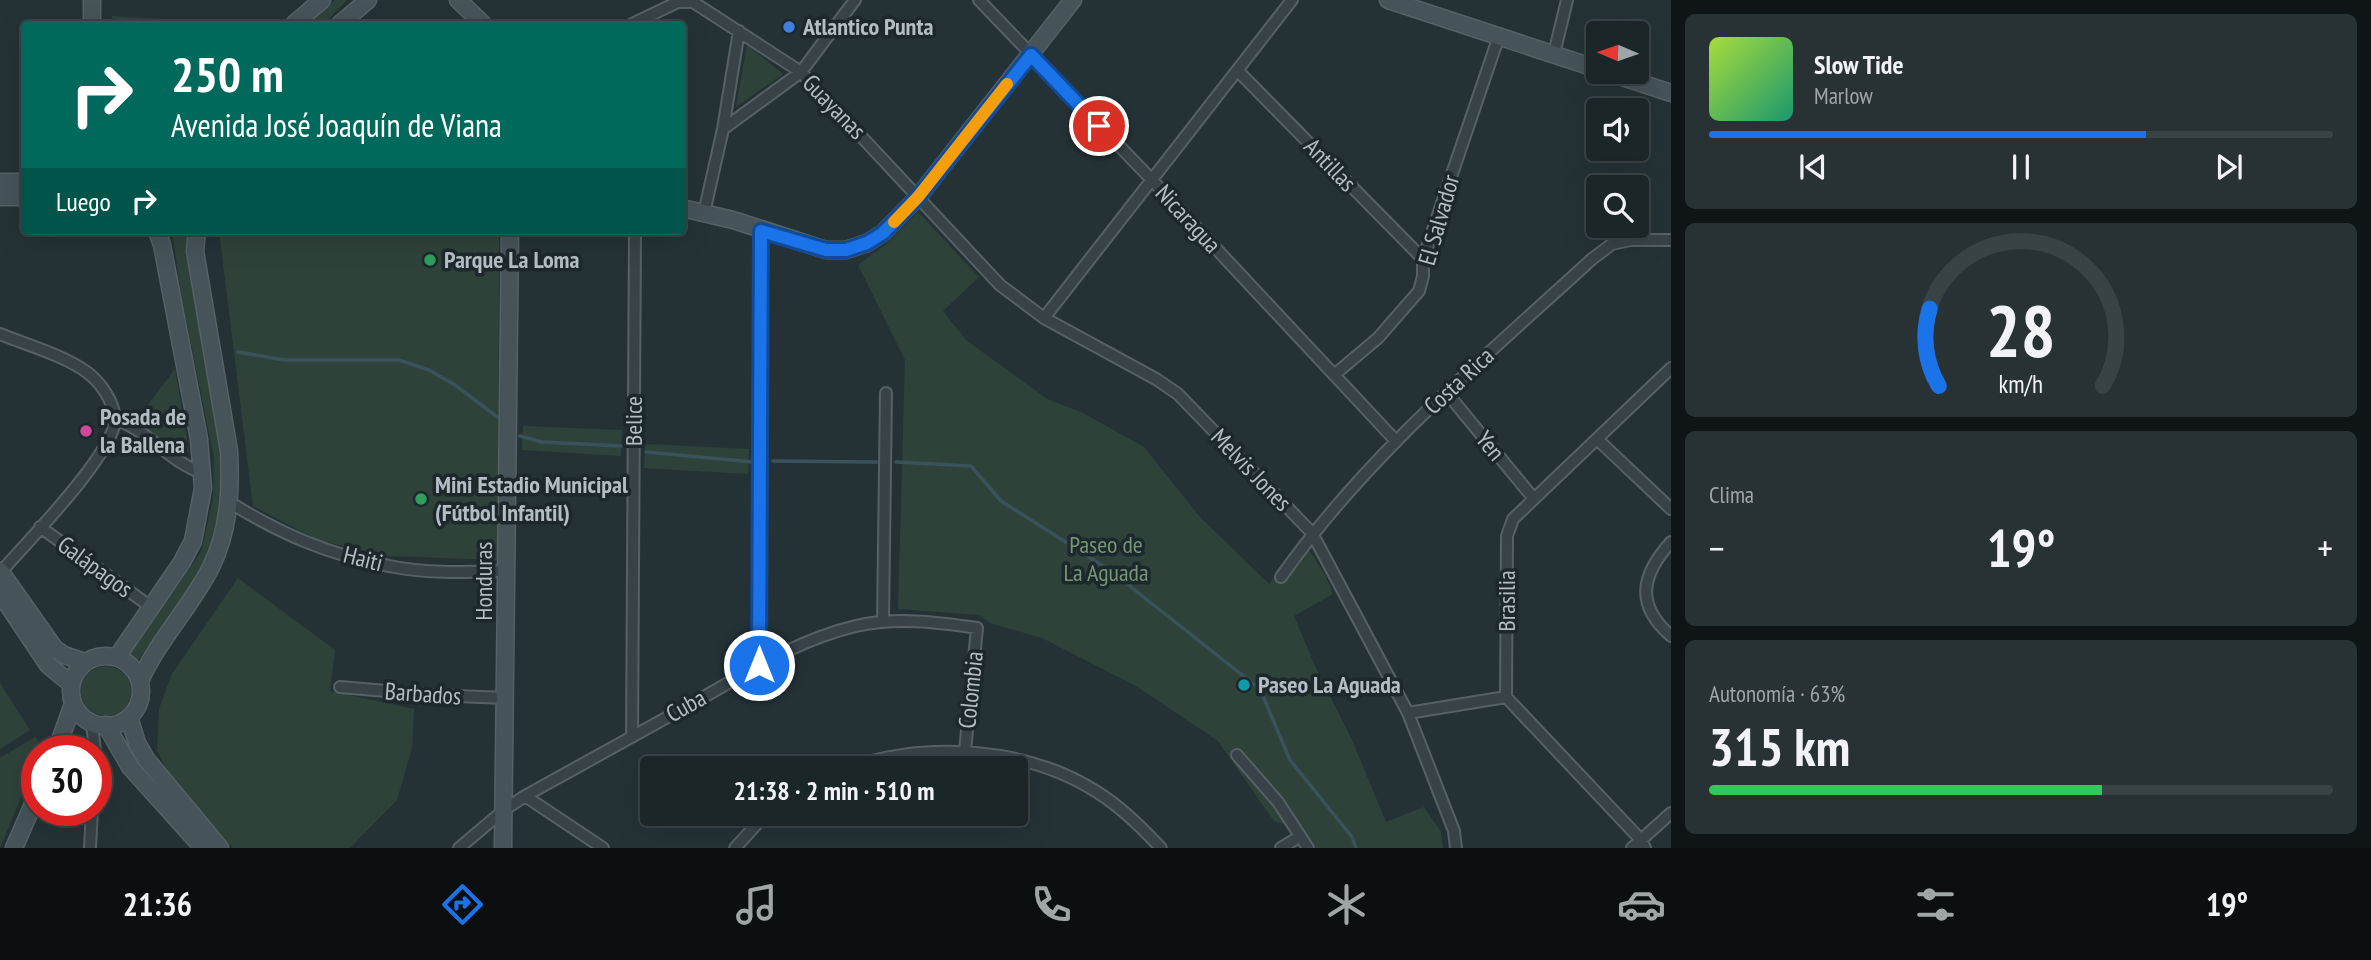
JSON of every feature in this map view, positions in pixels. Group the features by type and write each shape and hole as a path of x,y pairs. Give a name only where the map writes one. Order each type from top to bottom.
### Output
{"main road":[{"path":"92,0 92,21"},
{"path":"297,21 322,0"},
{"path":"344,21 368,0"},
{"path":"458,0 480,21"},
{"path":"468,0 480,21"},
{"path":"686,209 733,220 826,250 846,250 867,243 883,233 918,197 1073,0"},
{"path":"1388,0 1586,65"},
{"path":"1644,84 1671,93"},
{"path":"0,183 21,182"},
{"path":"0,197 21,197"},
{"path":"117,657 193,541 202,501 204,473 158,235"},
{"path":"73,704 82,717 99,724 121,722 129,717 139,701 140,681 149,661 211,568 228,514 229,451 195,251 197,235"},
{"name":"Honduras","path":"503,848 510,235"},
{"path":"0,572 55,649 85,662"},
{"path":"0,593 48,665 71,684"},
{"path":"61,735 73,704 71,684 85,662 96,657 117,657 131,666 140,681"},
{"path":"129,717 137,743 146,759 220,848"},
{"path":"99,724 130,767 203,848"},
{"path":"14,848 24,826"}],"street":[{"path":"723,129 801,72 855,0"},
{"name":"Nicaragua","path":"979,0 1395,440"},
{"path":"1044,318 1292,0"},
{"path":"1554,54 1567,0"},
{"name":"Guayanas","path":"638,21 678,2 693,2 740,31 801,72 918,197"},
{"path":"704,213 723,129 740,31"},
{"name":"El Salvador","path":"1334,375 1378,338 1419,291 1423,276 1423,259 1499,36"},
{"name":"Antillas","path":"1238,71 1423,259"},
{"name":"Melvis Jones","path":"918,197 1000,285 1044,318 1156,379 1178,394 1312,533 1408,713 1454,831 1456,848"},
{"path":"759,665 761,231"},
{"name":"Belice","path":"632,737 635,235"},
{"name":"Costa Rica","path":"1281,577 1312,533 1395,440 1592,259 1612,244 1630,240 1671,240"},
{"path":"0,334 87,372 100,384 115,419 112,433 97,462 0,572"},
{"name":"Brasilia","path":"1506,697 1507,536 1513,519 1671,368"},
{"path":"883,622 886,393"},
{"name":"Yen","path":"1447,393 1534,499"},
{"path":"115,419 132,425 190,469 204,473"},
{"path":"1597,439 1671,509"},
{"name":"Haiti","path":"229,502 267,526 297,540 390,567 460,572 508,571"},
{"name":"Galápagos","path":"40,527 151,607"},
{"path":"1671,542 1647,578 1646,592 1648,607 1654,619 1671,636"},
{"name":"Cuba","path":"459,848 525,796 759,665 819,637 856,626 883,622 936,621 977,628"},
{"name":"Colombia","path":"965,751 977,628"},
{"name":"Barbados","path":"340,687 506,698"},
{"path":"1408,713 1506,697 1639,845 1671,813"},
{"path":"97,735 99,724"},
{"path":"894,756 965,751 1022,761 1095,790 1138,824 1161,848"},
{"path":"1237,755 1278,802 1308,848"},
{"path":"525,796 603,848"},
{"path":"90,848 91,826"},
{"path":"734,848 755,826"},
{"path":"1281,848 1299,837"}],"green space":[{"path":"335,0 347,0 327,21 310,21"},
{"path":"112,16 162,19 162,21 113,21"},
{"path":"747,45 783,74 736,107"},
{"name":"Paseo de La Aguada","path":"918,212 979,277 943,311 966,340 1047,399 1083,413 1144,447 1199,516 1269,584 1303,541 1326,576 1333,594 1294,616 1315,666 1352,740 1386,822 1424,807 1441,832 1443,848 1315,848 1304,832 1274,821 1218,741 1136,686 1042,638 990,623 980,615 898,609 905,360 858,265 888,243"},
{"path":"173,235 188,235 197,311 220,433 223,473 221,513 208,558 136,663 128,655 201,552 213,499 214,458 181,294"},
{"name":"Parque La Loma","path":"219,235 499,235 498,560 388,556 318,540 253,506"},
{"path":"175,369 189,452 185,456 135,422"},
{"path":"523,426 622,430 621,456 522,450"},
{"path":"645,444 749,449 748,474 644,468"},
{"path":"238,578 335,650 330,691 414,709 412,748 397,800 350,848 233,848 174,783 157,751 159,709 172,674"},
{"path":"106,666 124,673 131,691 124,709 106,716 88,709 81,691 88,673"},
{"path":"0,683 30,730 0,749"},
{"path":"21,745 21,797 0,848 0,758"}],"waterway":[{"path":"238,352 284,360 399,360 429,370 455,385 500,419"},
{"path":"520,436 542,442 621,446"},
{"path":"646,452 753,462"},
{"path":"773,461 877,462"},
{"path":"896,462 971,466 1001,501 1108,569 1260,689 1290,760 1352,837 1356,848"}],"slow traffic":[{"path":"894,222 918,197 1007,84"}],"place":[{"name":"Atlantico Punta","path":"789,27"},
{"name":"Parque La Loma","path":"430,260"},
{"name":"Posada de la Ballena","path":"86,431"},
{"name":"Mini Estadio Municipal (Fútbol Infantil)","path":"421,499"},
{"name":"Paseo La Aguada","path":"1244,685"}],"route":[{"path":"759,665 761,231 826,250 846,250 867,243 883,233 918,197 1031,55 1099,126"}]}
